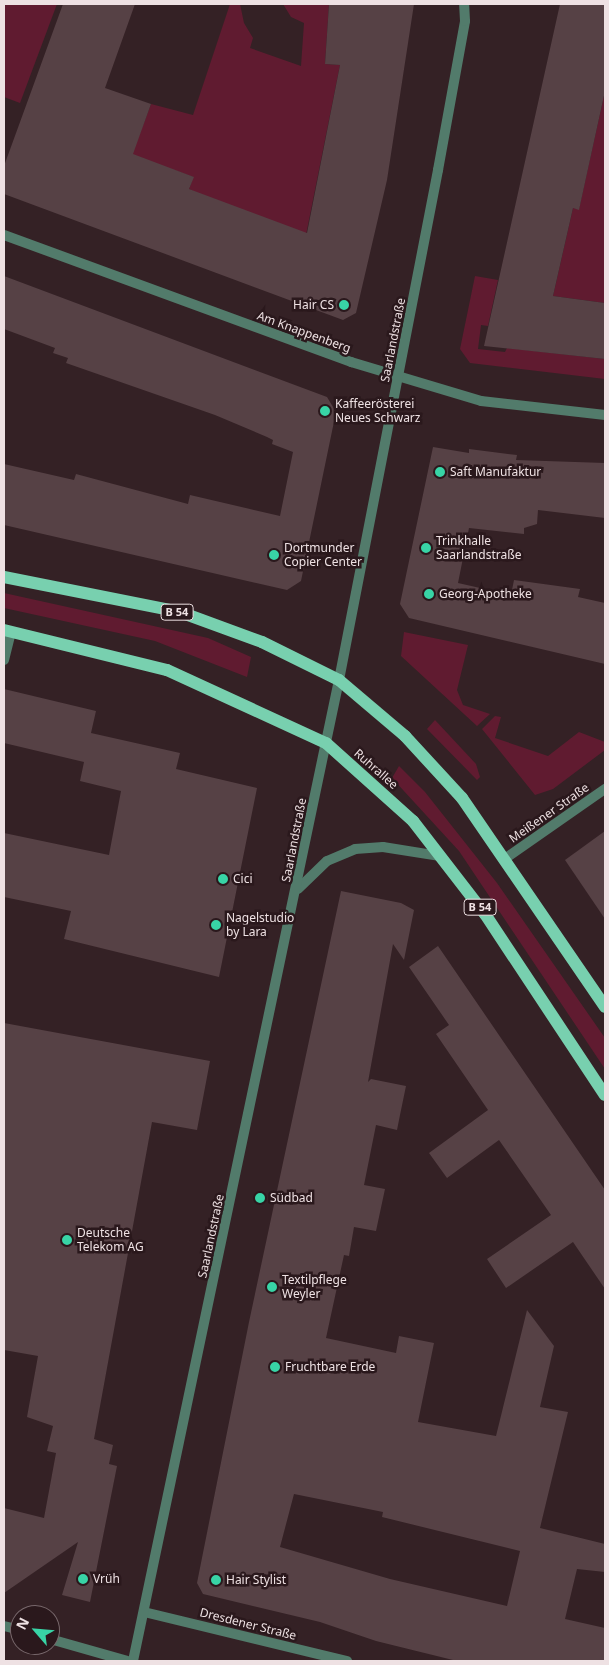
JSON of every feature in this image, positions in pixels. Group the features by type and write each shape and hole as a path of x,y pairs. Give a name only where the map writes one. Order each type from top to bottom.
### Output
{"main road":[{"name":"B 54","path":"4,577 180,612 262,642 339,680 417,749 462,798 506,858 605,1007"},
{"name":"Ruhrallee","path":"7,631 167,670 326,742 413,821 485,914 605,1095"}],"street":[{"name":"Saarlandstraße","path":"133,1661 298,889 398,376 464,21 464,4"},
{"name":"Saarlandstraße","path":"464,21 472,4"},
{"name":"Am Knappenberg","path":"4,235 351,362 481,401 605,415"},
{"path":"4,660 7,631"},
{"name":"Meißener Straße","path":"506,858 605,789"},
{"path":"298,889 326,861 355,848 383,847 440,856"},
{"name":"Dresdener Straße","path":"144,1612 347,1661"},
{"path":"60,1642 127,1661"}],"shaded area":[{"path":"4,4 57,4 20,103 4,97"},
{"path":"230,4 240,4 244,23 253,38 250,48 301,66 304,23 291,17 283,4 329,4 325,64 340,65 303,250 189,189 193,177 174,170 123,178 151,104 193,115"},
{"path":"605,91 605,303 553,296 573,208 579,209"},
{"path":"475,276 498,280 488,326 481,325 478,349 505,352 507,348 605,359 605,379 470,363 460,349"},
{"path":"4,593 208,638 251,657 247,677 155,641 4,608"},
{"path":"404,632 468,645 457,690 463,705 490,714 477,726 401,656"},
{"path":"495,716 501,717 495,738 548,756 579,732 605,742 605,750 553,789 535,795 482,729"},
{"path":"435,720 476,764 480,777 477,780 427,729"},
{"path":"399,766 425,792 497,883 605,1038 605,1069 459,851 392,778"}],"building":[{"path":"63,4 135,4 105,88 151,104 133,154 194,177 189,189 307,233 340,65 325,64 329,4 414,4 387,180 356,313 343,320 4,194 4,166"},
{"path":"560,4 605,4 605,91 579,210 573,208 553,296 605,303 605,359 484,346"},
{"path":"4,276 327,397 336,412 301,581 287,590 4,525 4,464 74,480 76,474 188,504 190,495 280,516 293,452 272,444 273,440 267,437 215,415 66,363 68,358 53,353 55,348 4,329"},
{"path":"433,447 469,453 469,449 517,455 516,460 605,463 605,518 538,510 537,524 524,528 524,534 469,528 458,583 511,595 514,580 580,589 578,597 605,603 605,664 409,618 400,604"},
{"path":"4,689 96,711 91,733 180,753 176,769 257,788 219,977 64,939 71,911 4,897 4,833 109,855 121,791 80,781 84,762 4,743"},
{"path":"605,831 605,919 565,860"},
{"path":"341,891 401,903 414,910 404,960 393,944 368,1082 371,1079 406,1086 397,1130 376,1125 364,1185 385,1189 376,1231 354,1227 349,1256 344,1255 326,1338 396,1353 399,1336 434,1343 418,1422 496,1436 527,1310 554,1346 540,1407 568,1412 540,1528 605,1544 605,1572 577,1569 565,1619 605,1628 605,1661 457,1661 376,1641 320,1622 203,1594 197,1583 249,1322","holes":["294,1494 383,1512 382,1517 520,1551 507,1606 390,1579 280,1547"]},
{"path":"438,946 605,1190 605,1289 573,1242 506,1288 487,1259 551,1215 499,1140 447,1178 429,1153 488,1110 436,1034 449,1025 409,967"},
{"name":"Deutsche Telekom AG","path":"4,1023 210,1061 197,1130 152,1122 94,1439 113,1445 109,1464 117,1466 90,1602 62,1595 78,1542 4,1593 4,1508 44,1518 56,1453 47,1451 53,1426 27,1417 38,1356 4,1350"}],"place":[{"name":"Hair CS","path":"344,305"},
{"name":"Kaffeerösterei Neues Schwarz","path":"325,411"},
{"name":"Saft Manufaktur","path":"440,472"},
{"name":"Trinkhalle Saarlandstraße","path":"426,548"},
{"name":"Dortmunder Copier Center","path":"274,555"},
{"name":"Georg-Apotheke","path":"429,594"},
{"name":"Cici","path":"223,879"},
{"name":"Nagelstudio by Lara","path":"216,925"},
{"name":"Südbad","path":"260,1198"},
{"name":"Deutsche Telekom AG","path":"67,1240"},
{"name":"Textilpflege Weyler","path":"272,1287"},
{"name":"Fruchtbare Erde","path":"275,1367"},
{"name":"Vrüh","path":"83,1579"},
{"name":"Hair Stylist","path":"216,1580"}]}
